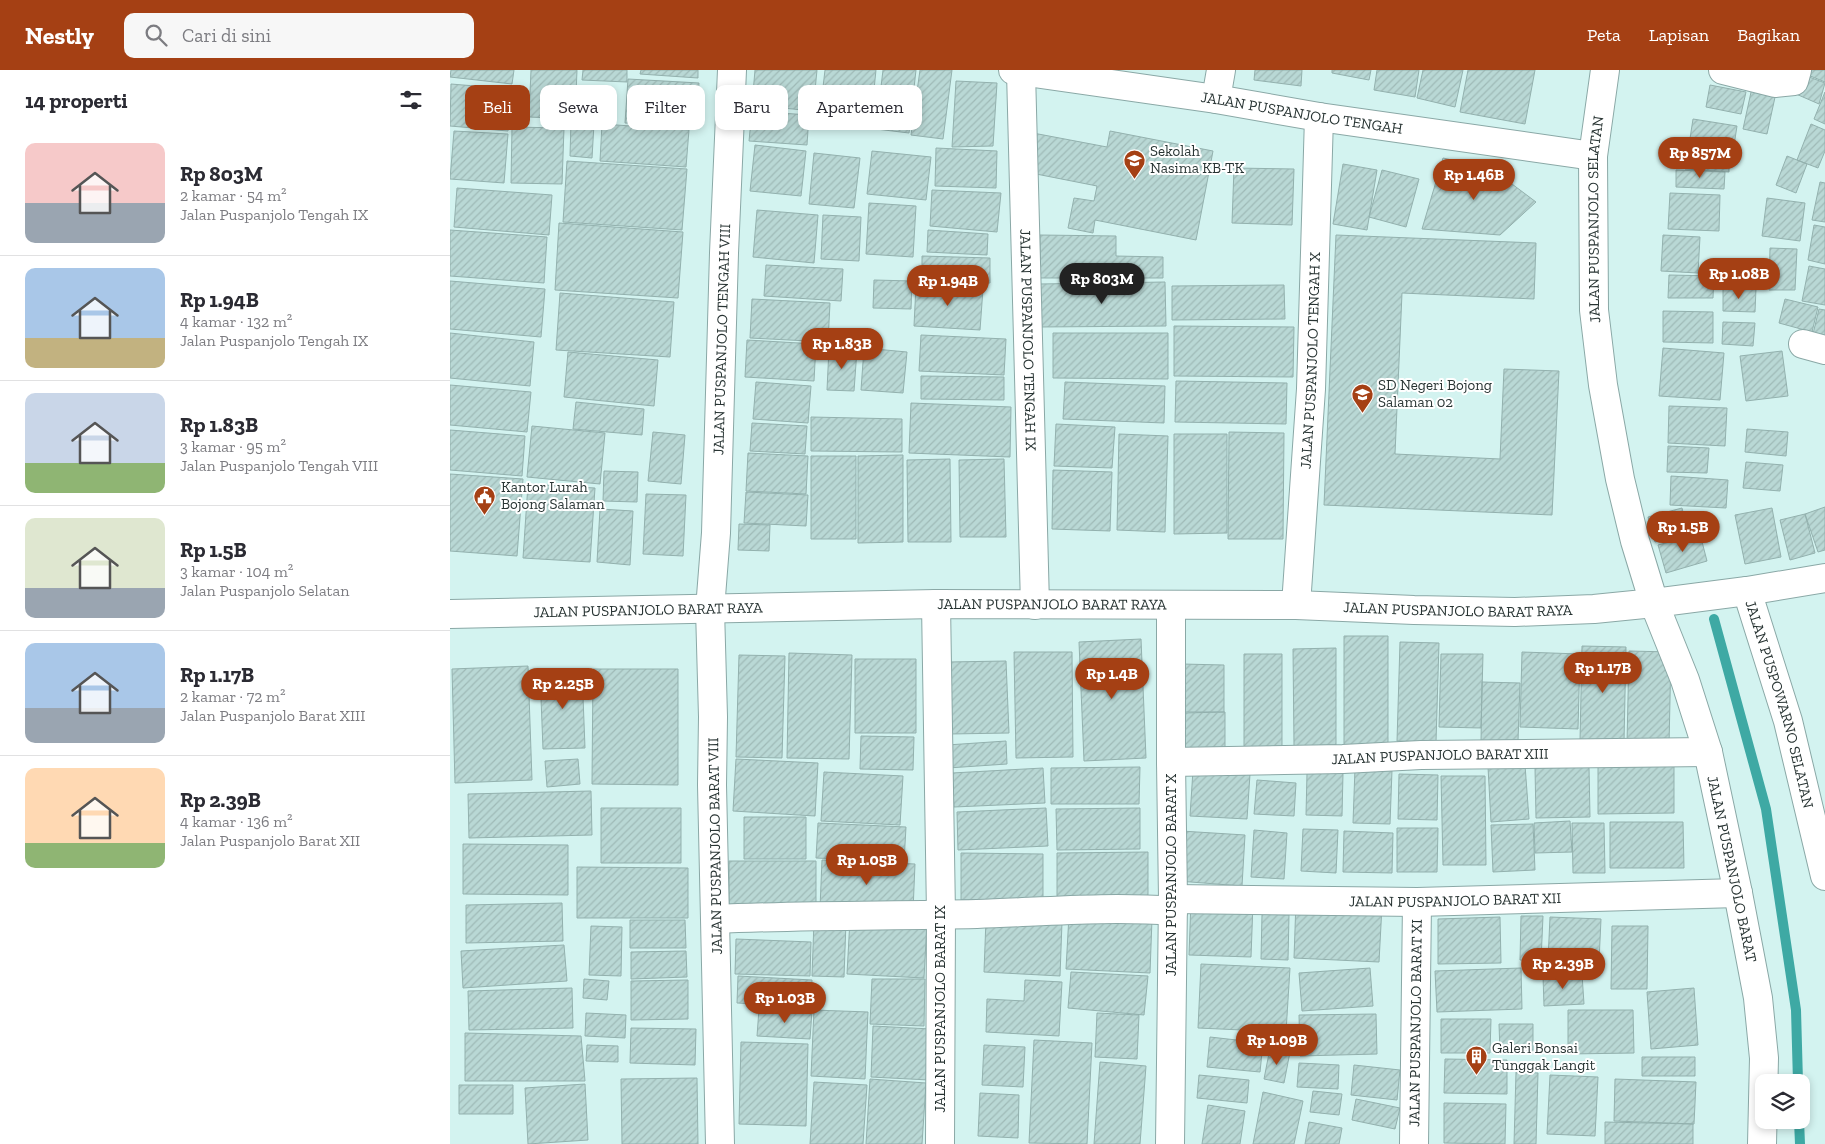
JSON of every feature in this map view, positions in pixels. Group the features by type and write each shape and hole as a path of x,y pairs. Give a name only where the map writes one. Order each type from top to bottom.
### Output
{"street":[{"name":"JALAN PUSPANJOLO TENGAH VIII","path":"710,609 716,533 723,262 732,70"},
{"path":"1216,98 1221,70"},
{"name":"JALAN PUSPANJOLO SELATAN","path":"1605,70 1593,156 1594,310 1603,385 1620,479 1635,542 1654,603"},
{"path":"1724,70 1774,83 1794,81 1797,70"},
{"name":"JALAN PUSPANJOLO TENGAH","path":"1017,71 1216,98 1318,117 1593,156"},
{"name":"JALAN PUSPANJOLO TENGAH IX","path":"1017,71 1035,605"},
{"name":"JALAN PUSPANJOLO TENGAH X","path":"1296,605 1311,389 1318,117"},
{"name":"JALAN PUSPANJOLO BARAT RAYA","path":"450,614 936,604 1296,605 1515,612 1594,609 1654,603 1747,591 1825,578"},
{"name":"JALAN PUSPOWARNO SELATAN","path":"1747,591 1788,721 1825,876"},
{"name":"JALAN PUSPANJOLO BARAT","path":"1654,603 1686,680 1708,752 1738,893 1758,998 1764,1058 1762,1144"},
{"name":"JALAN PUSPANJOLO BARAT IX","path":"936,604 941,914 940,1144"},
{"name":"JALAN PUSPANJOLO BARAT X","path":"1170,1144 1173,905 1171,606"},
{"name":"JALAN PUSPANJOLO BARAT VIII","path":"710,609 720,1144"},
{"name":"JALAN PUSPANJOLO BARAT XIII","path":"1171,762 1421,755 1708,752"},
{"name":"JALAN PUSPANJOLO BARAT XII","path":"716,919 941,914 1173,905 1417,902 1738,893"},
{"name":"JALAN PUSPANJOLO BARAT XI","path":"1414,1144 1417,902"}],"building":[{"path":"451,70 514,70 512,84 450,77"},
{"path":"531,70 577,70 576,85 540,85 540,117 530,117"},
{"path":"583,70 627,70 627,82 582,80"},
{"path":"641,70 698,70 698,78 640,74"},
{"path":"755,70 817,70 816,85 798,85 798,110 788,109 788,85 754,85"},
{"path":"825,70 876,70 874,85 823,85"},
{"path":"883,70 916,70 914,85 881,85"},
{"path":"920,70 952,70 943,139 911,135 912,130 922,130 922,85 918,85"},
{"path":"1255,70 1302,70 1301,86 1254,80"},
{"path":"1332,70 1371,70 1369,80 1332,73"},
{"path":"1377,70 1419,70 1415,97 1374,90"},
{"path":"1423,70 1463,70 1455,107 1417,98"},
{"path":"1468,70 1535,70 1525,124 1460,112"},
{"path":"1804,70 1825,70 1825,82 1803,73"},
{"path":"1804,75 1825,83 1819,104 1796,94"},
{"path":"628,79 699,83 699,85 628,85"},
{"path":"956,81 997,83 993,146 952,147"},
{"path":"1753,83 1777,88 1767,134 1743,129"},
{"path":"451,84 465,85 465,127 450,126"},
{"path":"1710,85 1746,92 1741,114 1706,107"},
{"path":"1825,92 1825,124 1814,119"},
{"path":"627,94 627,123 625,123"},
{"path":"788,114 798,114 798,130 808,130 807,145 749,141 750,130 788,130"},
{"path":"1693,119 1737,126 1733,152 1689,145"},
{"path":"1811,124 1825,130 1825,151 1818,168 1797,160"},
{"path":"617,125 627,126 627,130 689,130 686,167 600,161 602,130 617,130"},
{"path":"530,127 540,128 540,130 564,130 562,184 511,183 512,130 530,130"},
{"path":"571,130 594,130 592,158 570,156"},
{"path":"884,130 909,130 909,133"},
{"path":"454,131 508,134 504,183 450,179"},
{"name":"Sekolah Nasima KB-TK","path":"1110,131 1213,151 1196,240 1095,220 1093,233 1068,228 1074,198 1094,201 1097,186 1026,172 1033,133 1107,147"},
{"path":"755,145 806,151 801,196 750,191"},
{"path":"936,148 997,151 996,188 935,186"},
{"path":"872,151 931,157 926,200 867,194"},
{"path":"814,153 860,158 854,208 809,204"},
{"path":"1687,153 1729,156 1729,172 1685,169"},
{"path":"1787,156 1807,164 1796,193 1776,185"},
{"path":"1443,158 1492,169 1536,202 1500,235 1422,229"},
{"path":"567,161 687,169 682,230 563,222"},
{"path":"1343,164 1377,170 1367,230 1333,224"},
{"path":"1234,168 1294,169 1292,225 1232,223"},
{"path":"1382,170 1419,179 1406,227 1369,217"},
{"path":"1676,170 1725,172 1724,189 1676,187"},
{"path":"1820,182 1825,183 1825,222 1812,220"},
{"path":"457,188 552,195 549,235 454,227"},
{"path":"932,190 1001,193 997,232 930,226"},
{"path":"1670,193 1720,195 1719,231 1668,229"},
{"path":"1767,198 1805,203 1800,241 1762,236"},
{"path":"869,203 916,206 913,257 866,254"},
{"path":"757,210 818,215 814,263 753,257"},
{"path":"823,215 861,217 859,261 821,259"},
{"path":"559,223 683,232 678,298 555,290"},
{"path":"1814,225 1825,227 1825,264 1808,260"},
{"path":"450,230 547,237 544,283 450,276"},
{"path":"928,230 988,234 987,255 927,252"},
{"path":"1040,235 1116,236 1116,256 1163,257 1163,278 1040,278"},
{"name":"SD Negeri Bojong Salaman 02","path":"1336,235 1536,243 1534,299 1402,293 1395,454 1500,459 1504,369 1559,371 1552,515 1324,505"},
{"path":"1663,235 1700,237 1698,273 1661,271"},
{"path":"1770,248 1797,249 1795,290 1769,290"},
{"path":"922,256 990,258 990,283 922,281"},
{"path":"1721,259 1754,260 1753,288 1720,286"},
{"path":"766,265 843,269 841,301 764,296"},
{"path":"1809,266 1825,269 1825,305 1802,301"},
{"path":"1669,275 1714,276 1713,298 1668,298"},
{"path":"874,280 912,281 911,309 873,308"},
{"path":"450,281 545,289 541,337 450,329"},
{"path":"1165,282 1166,326 1039,327 1039,284"},
{"path":"916,285 983,289 980,330 914,326"},
{"path":"1284,285 1285,319 1172,320 1172,286"},
{"path":"1723,288 1756,288 1755,312 1723,311"},
{"path":"560,293 674,302 670,357 556,350"},
{"path":"752,299 830,303 828,342 750,338"},
{"path":"1785,299 1818,307 1812,332 1779,323"},
{"path":"1819,309 1825,310 1825,337 1813,334"},
{"path":"1663,311 1713,312 1713,343 1663,342"},
{"path":"1723,322 1755,323 1753,346 1722,344"},
{"path":"1174,326 1294,327 1293,377 1174,376"},
{"path":"450,333 534,342 530,386 450,378"},
{"path":"1053,333 1168,333 1168,379 1053,378"},
{"path":"921,335 1006,339 1004,375 919,371"},
{"path":"747,340 816,344 814,381 745,377"},
{"path":"829,348 857,350 854,391 827,390"},
{"path":"864,348 907,352 903,393 861,390"},
{"path":"1663,348 1724,353 1720,400 1659,396"},
{"path":"1782,351 1788,396 1746,401 1740,356"},
{"path":"568,352 658,360 654,406 564,397"},
{"path":"921,376 1004,377 1004,400 921,399"},
{"path":"1176,381 1287,383 1286,424 1175,422"},
{"path":"756,382 811,386 808,423 753,419"},
{"path":"1065,382 1165,386 1164,423 1063,419"},
{"path":"450,385 531,392 527,432 450,425"},
{"path":"576,402 644,409 642,435 573,429"},
{"path":"911,403 1011,407 1010,457 909,453"},
{"path":"1669,406 1727,408 1725,446 1668,443"},
{"path":"811,417 902,419 902,452 811,451"},
{"path":"752,423 807,426 805,454 750,451"},
{"path":"1056,424 1115,427 1112,468 1054,466"},
{"path":"532,426 605,433 600,484 527,477"},
{"path":"1747,429 1788,432 1786,456 1745,452"},
{"path":"450,430 525,436 522,476 450,470"},
{"path":"653,432 685,435 681,484 648,481"},
{"path":"1229,432 1284,433 1283,539 1228,539"},
{"path":"1119,434 1168,436 1165,532 1117,530"},
{"path":"1174,434 1227,434 1227,533 1174,534"},
{"path":"1668,446 1709,448 1707,473 1667,472"},
{"path":"748,453 808,456 806,494 746,491"},
{"path":"903,455 903,542 858,543 858,456"},
{"path":"811,456 856,456 856,539 811,539"},
{"path":"950,459 951,542 908,542 907,460"},
{"path":"1004,459 1006,537 960,537 959,460"},
{"path":"1746,462 1783,465 1780,491 1743,488"},
{"path":"1053,470 1112,472 1110,531 1052,529"},
{"path":"604,471 638,472 637,502 603,501"},
{"name":"Kantor Lurah Bojong Salaman","path":"450,474 523,479 517,556 450,551"},
{"path":"1671,476 1728,480 1726,508 1670,505"},
{"path":"528,484 595,488 590,562 523,558"},
{"path":"746,492 808,495 806,526 744,523"},
{"path":"646,494 686,495 683,556 643,554"},
{"path":"1825,507 1825,550 1818,552 1805,514"},
{"path":"1682,508 1688,533 1655,542 1648,517"},
{"path":"1772,508 1781,557 1745,564 1735,515"},
{"path":"600,509 633,511 630,565 597,562"},
{"path":"1805,514 1815,553 1790,560 1780,520"},
{"path":"739,524 770,525 769,551 738,550"},
{"path":"1700,534 1707,561 1666,573 1658,545"},
{"path":"1344,636 1388,636 1388,749 1344,749"},
{"path":"1141,639 1146,758 1084,761 1079,642"},
{"path":"1400,642 1439,643 1436,742 1397,741"},
{"path":"1582,646 1626,647 1624,742 1580,741"},
{"path":"1336,648 1336,745 1294,746 1293,649"},
{"path":"1629,651 1671,652 1669,746 1627,744"},
{"path":"1014,652 1072,652 1073,757 1016,758"},
{"path":"1522,652 1580,654 1578,729 1520,727"},
{"path":"789,653 852,655 849,759 787,758"},
{"path":"1244,654 1282,654 1282,748 1244,748"},
{"path":"1441,654 1483,654 1481,728 1439,727"},
{"path":"739,655 785,656 782,758 736,757"},
{"path":"855,659 916,659 916,733 855,733"},
{"path":"1006,661 1009,733 950,734 948,662"},
{"path":"1182,664 1224,665 1224,712 1181,712"},
{"path":"528,666 532,780 455,783 452,669"},
{"path":"593,669 678,669 678,785 592,784"},
{"path":"582,671 585,748 543,749 540,673"},
{"path":"1482,682 1520,683 1518,741 1481,741"},
{"path":"1225,712 1225,749 1183,749 1182,713"},
{"path":"861,736 914,737 913,770 860,769"},
{"path":"1006,741 1007,764 948,768 947,745"},
{"path":"578,759 580,784 547,787 545,761"},
{"path":"736,759 818,763 815,816 733,811"},
{"path":"1674,764 1674,813 1598,814 1598,765"},
{"path":"1525,765 1529,819 1491,822 1488,767"},
{"path":"1140,767 1139,804 1051,804 1051,768"},
{"path":"1589,767 1590,817 1536,818 1535,768"},
{"path":"1043,768 1045,803 954,807 952,773"},
{"path":"1355,768 1392,770 1390,824 1353,823"},
{"path":"1193,770 1250,774 1247,819 1190,816"},
{"path":"824,772 903,776 900,825 821,821"},
{"path":"1307,773 1343,773 1342,816 1306,815"},
{"path":"1399,774 1438,775 1437,820 1398,819"},
{"path":"1441,776 1485,776 1486,865 1443,865"},
{"path":"1257,780 1296,783 1294,816 1254,814"},
{"path":"591,791 592,835 469,838 468,794"},
{"path":"601,808 681,808 681,863 601,863"},
{"path":"1046,808 1048,846 958,850 957,812"},
{"path":"1140,808 1140,849 1057,850 1056,809"},
{"path":"744,817 806,817 806,859 744,859"},
{"path":"1570,821 1572,852 1535,853 1534,823"},
{"path":"1610,822 1683,822 1684,868 1610,868"},
{"path":"818,823 906,827 904,862 816,858"},
{"path":"1572,823 1604,823 1605,873 1573,873"},
{"path":"1533,824 1535,870 1493,872 1491,825"},
{"path":"1397,828 1438,828 1437,872 1397,872"},
{"path":"1303,829 1338,830 1336,873 1301,871"},
{"path":"1254,830 1287,833 1284,879 1251,877"},
{"path":"1181,831 1245,835 1242,886 1178,881"},
{"path":"1344,831 1393,833 1392,873 1343,872"},
{"path":"463,844 568,845 568,895 463,894"},
{"path":"1148,852 1148,897 1057,898 1057,853"},
{"path":"961,853 1043,854 1043,901 961,900"},
{"path":"822,860 915,864 913,911 820,908"},
{"path":"729,861 816,861 816,910 729,910"},
{"path":"577,867 688,868 688,918 577,918"},
{"path":"1191,901 1253,903 1251,957 1189,955"},
{"path":"1296,901 1382,906 1379,962 1294,958"},
{"path":"562,903 563,941 466,943 466,905"},
{"path":"1262,914 1289,915 1288,960 1261,959"},
{"path":"1069,915 1152,919 1150,973 1066,969"},
{"path":"1521,916 1543,916 1541,961 1520,960"},
{"path":"1500,917 1501,963 1438,964 1438,919"},
{"path":"1550,917 1601,919 1599,962 1548,960"},
{"path":"850,919 927,922 924,978 847,974"},
{"path":"986,919 1062,922 1060,976 984,972"},
{"path":"630,920 685,920 686,948 630,948"},
{"path":"814,921 846,922 844,977 812,976"},
{"path":"591,926 622,927 621,976 589,975"},
{"path":"1612,926 1648,926 1647,989 1611,989"},
{"path":"736,939 811,942 810,976 735,974"},
{"path":"564,945 567,981 463,988 461,951"},
{"path":"686,951 687,977 631,979 631,952"},
{"path":"1201,964 1290,968 1286,1032 1198,1028"},
{"path":"1370,968 1373,1006 1302,1011 1299,973"},
{"path":"1521,968 1522,1009 1437,1012 1435,971"},
{"path":"1071,972 1148,976 1144,1015 1068,1008"},
{"path":"1582,974 1584,1004 1544,1006 1543,976"},
{"path":"738,976 812,980 811,1007 737,1003"},
{"path":"584,979 609,981 607,1000 583,998"},
{"path":"872,979 925,979 924,1026 870,1024"},
{"path":"688,980 688,1019 631,1020 631,981"},
{"path":"1025,980 1062,982 1059,1036 986,1032 987,999 1024,1001"},
{"path":"572,988 573,1028 469,1030 468,991"},
{"path":"1694,988 1698,1045 1651,1049 1647,992"},
{"path":"759,1009 812,1011 810,1039 757,1036"},
{"path":"814,1010 868,1012 865,1079 811,1076"},
{"path":"1568,1010 1633,1010 1634,1053 1568,1054"},
{"path":"586,1013 626,1015 625,1038 585,1036"},
{"path":"1097,1013 1139,1015 1137,1059 1095,1057"},
{"path":"1376,1014 1377,1054 1300,1056 1299,1015"},
{"path":"1441,1019 1491,1019 1490,1053 1441,1053"},
{"path":"1499,1024 1533,1024 1533,1053 1500,1052"},
{"path":"873,1026 931,1029 929,1080 871,1077"},
{"path":"631,1028 696,1029 695,1065 630,1063"},
{"path":"465,1033 581,1036 585,1081 465,1081"},
{"path":"1210,1037 1263,1043 1260,1072 1207,1067"},
{"path":"1034,1040 1092,1043 1087,1144 1029,1143"},
{"path":"741,1042 808,1044 806,1126 739,1124"},
{"path":"587,1045 618,1046 618,1062 586,1061"},
{"path":"984,1045 1025,1047 1023,1087 982,1085"},
{"path":"1270,1048 1290,1052 1284,1083 1264,1079"},
{"path":"1642,1057 1695,1057 1695,1076 1642,1076"},
{"name":"Galeri Bonsai Tunggak Langit","path":"1445,1059 1507,1060 1507,1094 1444,1093"},
{"path":"1100,1062 1146,1066 1140,1144 1094,1144"},
{"path":"1299,1063 1339,1065 1338,1089 1297,1087"},
{"path":"1354,1065 1400,1070 1397,1100 1351,1095"},
{"path":"1516,1072 1538,1073 1536,1144 1514,1144"},
{"path":"1199,1075 1249,1080 1247,1103 1197,1098"},
{"path":"1550,1075 1598,1077 1595,1136 1547,1134"},
{"path":"697,1078 698,1144 622,1144 621,1079"},
{"path":"870,1079 926,1083 922,1144 866,1144"},
{"path":"1615,1079 1696,1082 1694,1124 1614,1121"},
{"path":"814,1082 867,1085 863,1144 810,1144"},
{"path":"585,1084 588,1140 528,1144 525,1088"},
{"path":"459,1085 513,1085 513,1114 459,1114"},
{"path":"1313,1091 1342,1094 1339,1115 1310,1112"},
{"path":"1263,1092 1303,1101 1294,1144 1253,1144"},
{"path":"980,1093 1019,1095 1018,1138 978,1136"},
{"path":"1356,1099 1400,1108 1395,1129 1352,1120"},
{"path":"1444,1103 1506,1104 1505,1144 1444,1143"},
{"path":"1208,1105 1245,1111 1240,1144 1202,1144"},
{"path":"1309,1122 1342,1128 1339,1144 1305,1144"},
{"path":"1605,1122 1693,1124 1693,1144 1605,1144"}],"waterway":[{"path":"1714,619 1766,809 1796,1010 1798,1074"},
{"path":"1799,1129 1800,1144"}],"place":[{"name":"Sekolah Nasima KB-TK","path":"1134,179"},
{"name":"SD Negeri Bojong Salaman 02","path":"1362,413"},
{"name":"Kantor Lurah Bojong Salaman","path":"485,515"},
{"name":"Galeri Bonsai Tunggak Langit","path":"1476,1076"}]}
